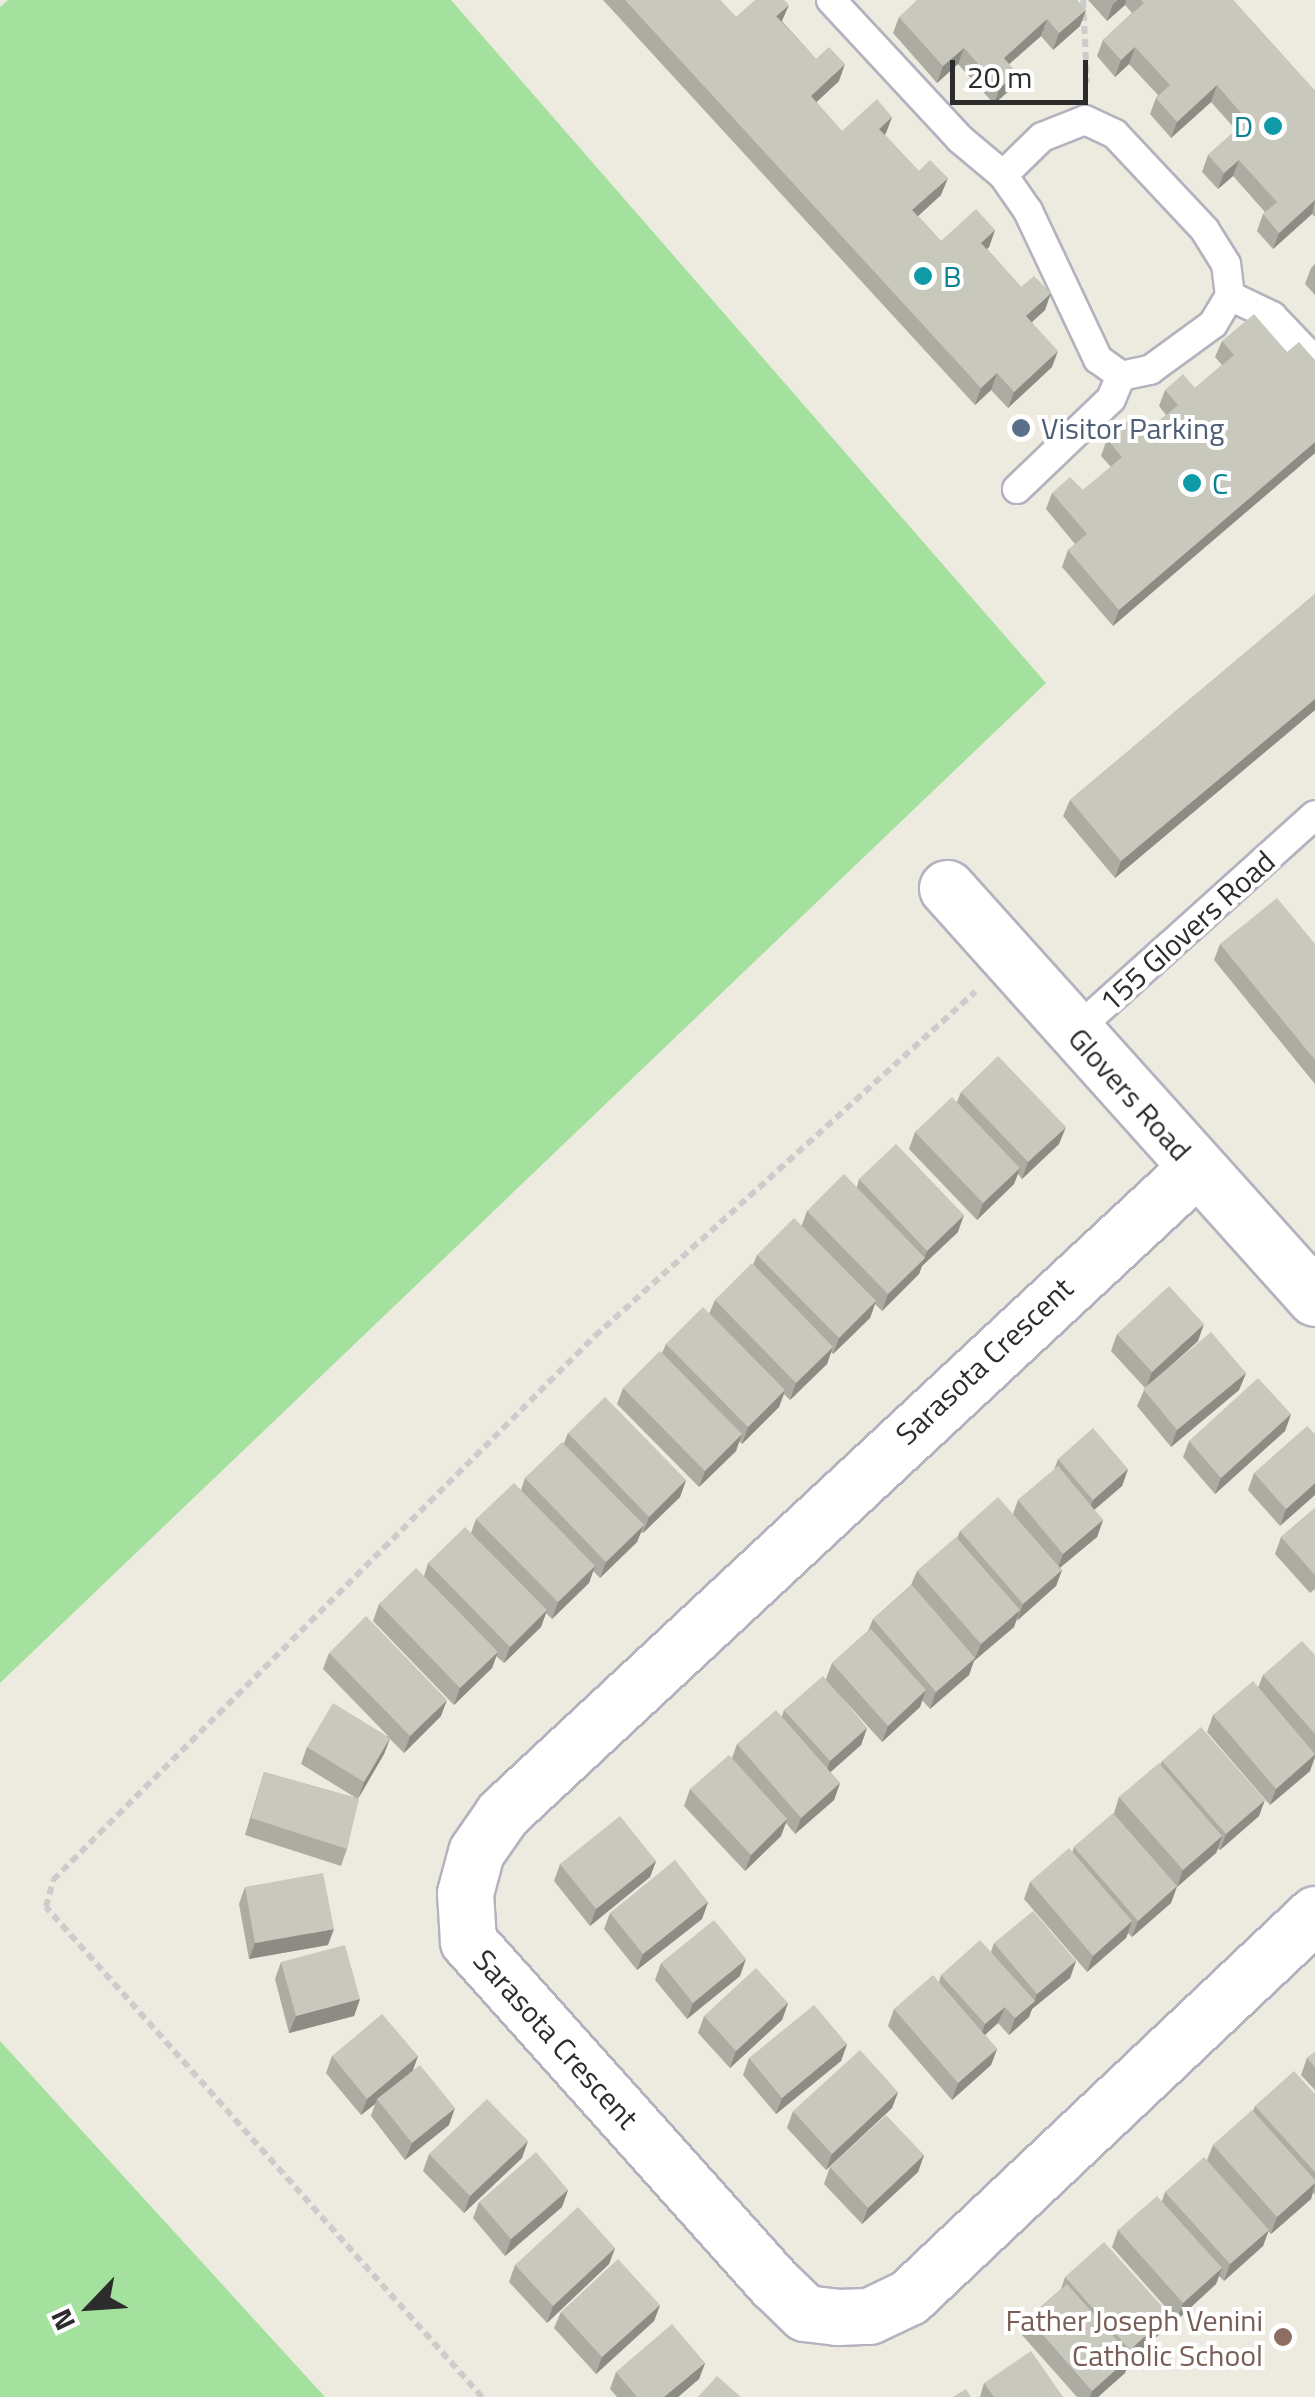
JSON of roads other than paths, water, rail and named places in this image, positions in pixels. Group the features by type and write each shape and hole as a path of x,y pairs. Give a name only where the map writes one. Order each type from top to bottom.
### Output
{"street":[{"name":"Glovers Road","path":"947,888 1315,1298"},
{"name":"Sarasota Crescent","path":"1196,1168 503,1813 476,1852 465,1893 468,1941 775,2284 805,2313 836,2318 869,2316 909,2297 1315,1914"}],"lane":[{"path":"831,0 960,138 1003,175 1028,210 1078,326 1098,359 1121,376 1150,370 1213,324 1230,296 1226,264 1206,230 1144,160 1114,134 1084,120 1042,137 1003,175"},
{"path":"1230,296 1272,316 1315,361"},
{"path":"1016,489 1111,399 1121,376"},
{"name":"155 Glovers Road","path":"1074,1032 1310,830"}],"place":[{"name":"D","path":"1273,126"},
{"name":"B","path":"923,276"},
{"name":"Visitor Parking","path":"1021,428"},
{"name":"C","path":"1192,483"},
{"name":"Father Joseph Venini Catholic School","path":"1283,2337"}]}
